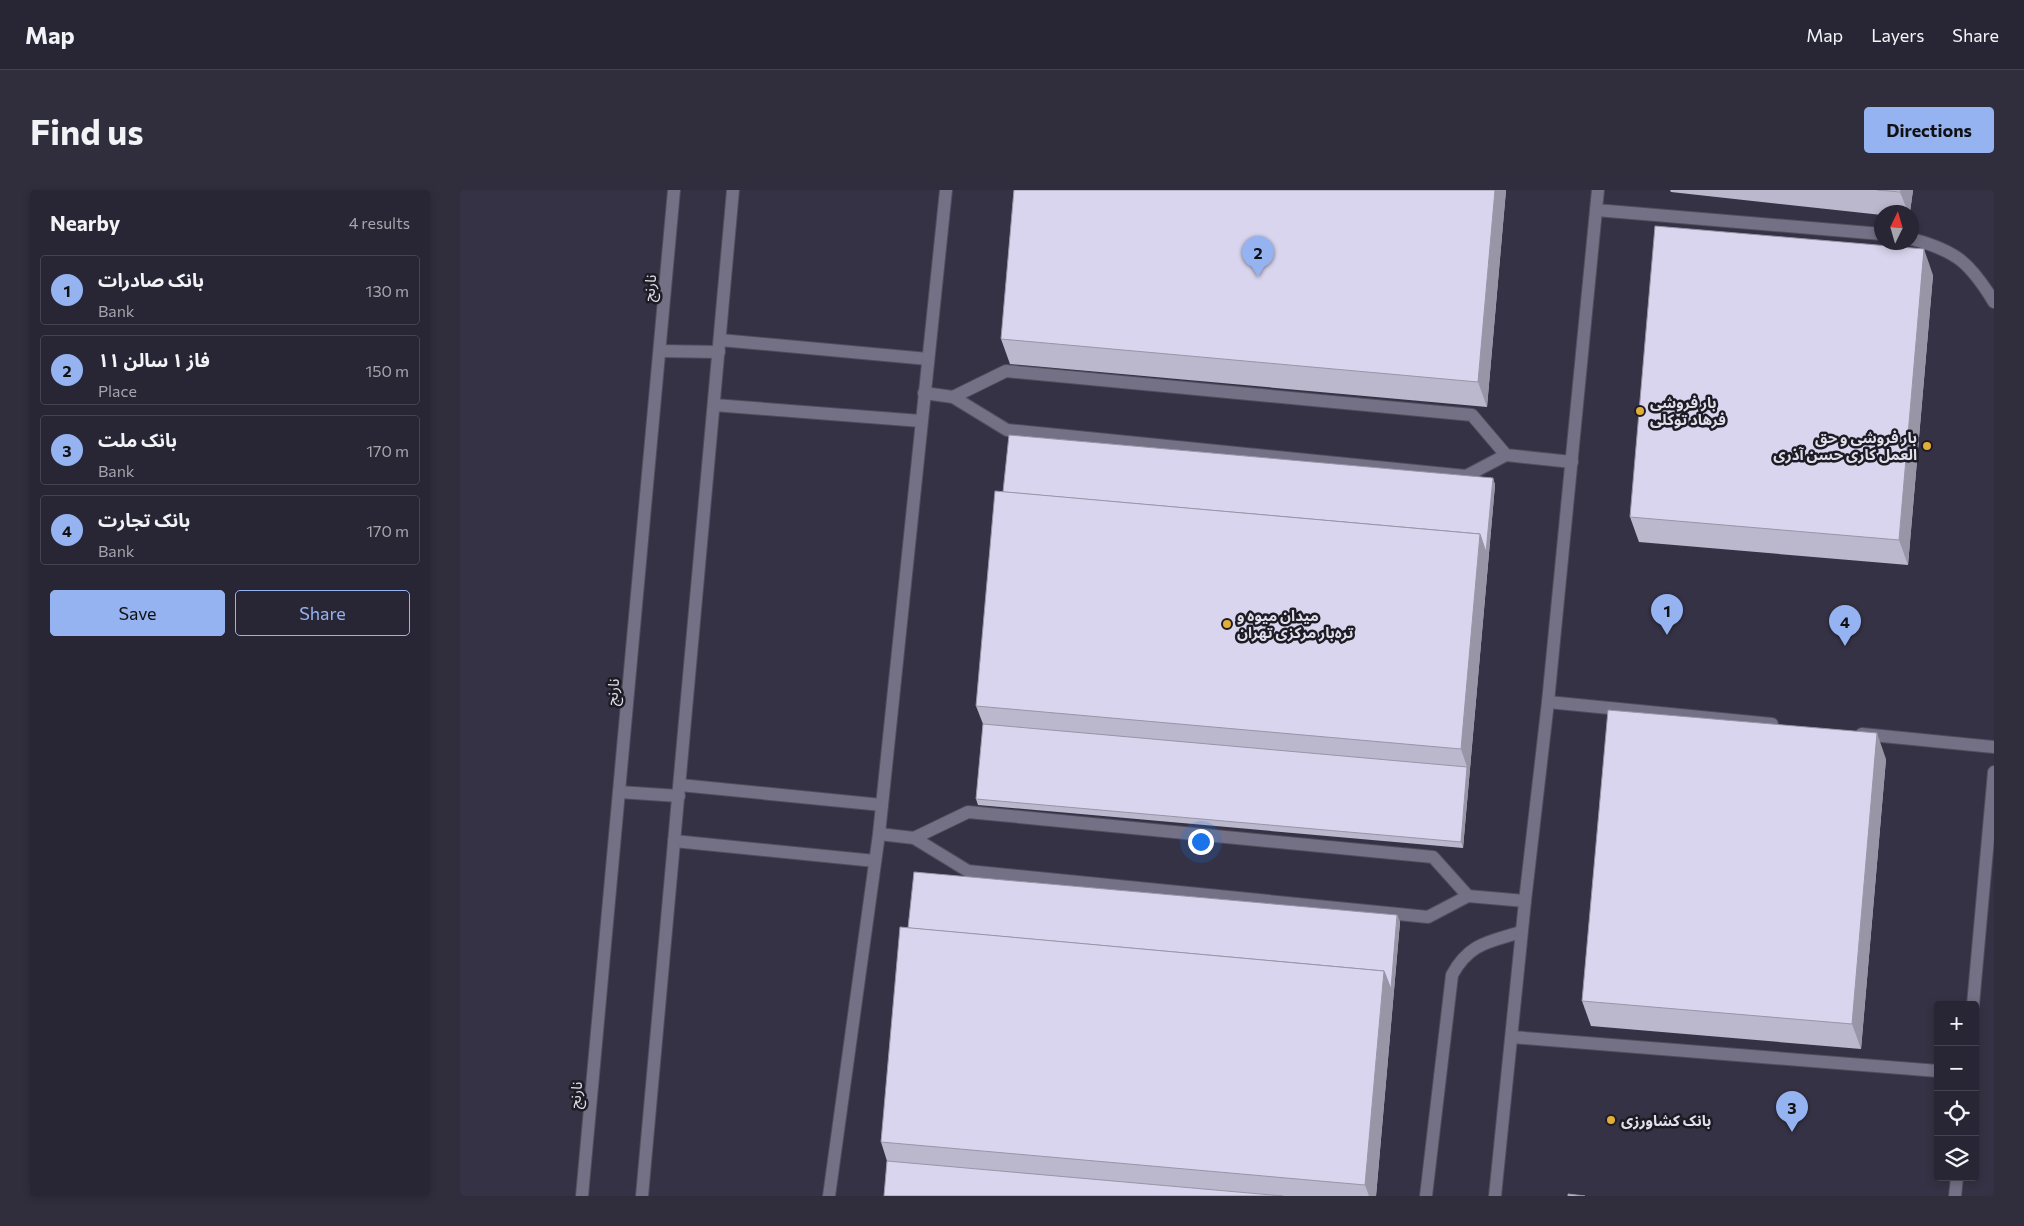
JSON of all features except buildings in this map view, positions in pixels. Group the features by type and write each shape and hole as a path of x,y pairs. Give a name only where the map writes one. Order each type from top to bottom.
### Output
{"lane":[{"name":"نارنج","path":"582,1196 674,190"},
{"path":"642,1196 733,190"},
{"path":"829,1196 879,834 946,190"},
{"path":"1495,1196 1524,901 1548,702 1598,190"},
{"path":"1596,210 1874,233"},
{"path":"1919,241 1947,251 1963,260 1982,283 1994,302"},
{"path":"660,351 719,346 928,359"},
{"path":"952,396 1006,371 1472,415 1506,454"},
{"path":"924,393 952,396 1007,430 1466,476 1506,454 1572,462"},
{"path":"714,405 921,421"},
{"path":"1548,702 1786,726"},
{"path":"1846,732 1994,747"},
{"path":"1973,1001 1994,772"},
{"path":"619,792 679,791 882,805"},
{"path":"914,838 968,812 1433,857 1468,896"},
{"path":"879,834 914,838 968,871 1428,917 1468,896 1524,901"},
{"path":"674,841 875,861"},
{"path":"1981,918 1994,919"},
{"path":"1426,1196 1452,975 1460,959 1472,949 1522,932"},
{"path":"1512,1037 1934,1071"},
{"path":"1955,1196 1957,1181"}],"place":[{"name":"فاز ۱ سالن ۱۱","path":"1258,277"},
{"name":"بار فروشی فرهاد توکلی","path":"1640,411"},
{"name":"بار فروشی و حق العمل کاری حسن آذری","path":"1927,446"},
{"name":"میدان میوه و تره‌بار مرکزی تهران","path":"1227,624"},
{"name":"بانک صادرات","path":"1667,635"},
{"name":"بانک تجارت","path":"1845,646"},
{"name":"بانک کشاورزی","path":"1611,1120"},
{"name":"بانک ملت","path":"1792,1132"}]}
